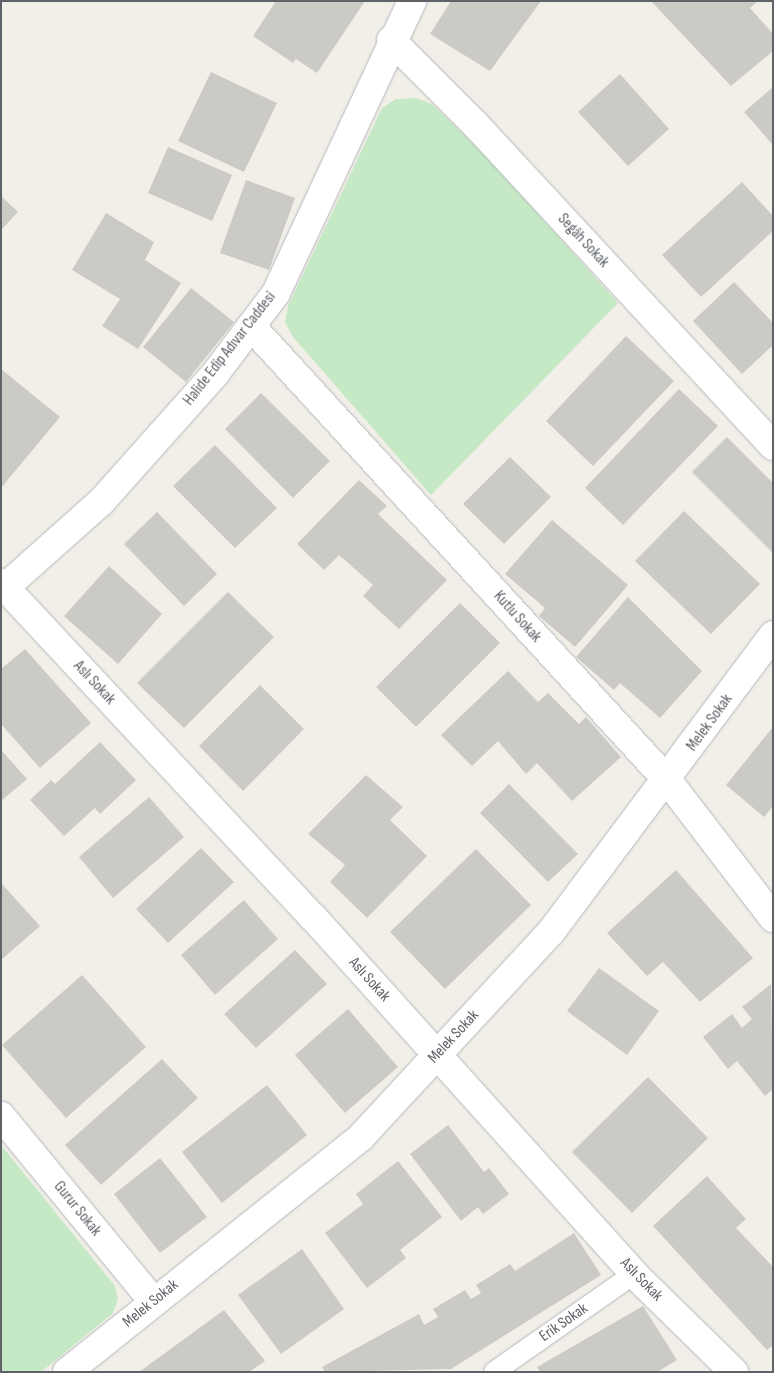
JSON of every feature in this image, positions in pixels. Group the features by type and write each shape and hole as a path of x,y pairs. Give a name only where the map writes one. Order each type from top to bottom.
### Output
{"street":[{"name":"Halide Edip Adıvar Caddesi","path":"3,587 101,502 276,294 391,40 412,1"},
{"name":"Segâh Sokak","path":"391,40 475,124 773,446"},
{"name":"Kutlu Sokak","path":"251,326 668,781 773,918"},
{"name":"Aslı Sokak","path":"3,587 437,1056 634,1274 734,1372"},
{"name":"Melek Sokak","path":"67,1372 361,1136 551,932 668,781 773,635"},
{"name":"Gurur Sokak","path":"1,1116 154,1302"}],"lane":[{"name":"Erik Sokak","path":"494,1372 634,1274"}],"green space":[{"path":"416,98 432,104 486,156 618,303 431,495 293,337 285,322 288,306 382,108 396,99"},
{"path":"1,1145 115,1286 118,1299 113,1313 41,1372 1,1372"}],"building":[{"path":"276,1 365,1 317,73 296,59 293,63 253,36"},
{"path":"451,1 541,1 490,71 430,34"},
{"path":"651,1 758,1 750,8 773,34 773,51 731,86"},
{"path":"211,72 277,103 244,172 178,141"},
{"path":"620,74 669,129 628,166 578,112"},
{"path":"773,87 773,145 744,112"},
{"path":"168,147 232,175 212,221 148,193"},
{"path":"246,180 295,198 269,270 220,253"},
{"path":"742,182 773,216 773,231 701,297 662,255"},
{"path":"1,196 18,212 1,230"},
{"path":"106,213 154,242 145,260 181,283 138,349 102,326 120,299 72,270"},
{"path":"734,282 773,323 773,345 742,374 693,321"},
{"path":"191,288 234,322 186,382 143,347"},
{"path":"626,336 674,381 593,466 546,421"},
{"path":"1,369 60,417 1,488"},
{"path":"679,389 718,426 623,525 585,488"},
{"path":"261,393 330,461 293,498 225,429"},
{"path":"727,437 773,483 773,553 692,472"},
{"path":"215,445 277,508 235,548 173,486"},
{"path":"510,457 551,497 504,544 463,504"},
{"path":"359,480 387,506 378,514 447,580 399,629 363,596 373,585 339,555 324,570 297,544"},
{"path":"684,511 760,584 711,634 635,561"},
{"path":"157,512 217,574 184,606 124,544"},
{"path":"552,520 628,585 575,647 539,616 545,608 505,574"},
{"path":"109,566 162,614 118,664 64,616"},
{"path":"228,592 274,637 184,728 137,683"},
{"path":"628,597 702,671 660,718 620,683 614,690 576,657"},
{"path":"460,603 500,643 416,727 376,687"},
{"path":"25,649 91,723 40,768 1,724 1,669"},
{"path":"508,671 538,702 548,693 579,724 586,717 621,757 572,801 537,763 526,774 498,741 472,766 441,735"},
{"path":"260,685 304,729 243,791 199,746"},
{"path":"773,727 773,806 764,817 726,785"},
{"path":"100,742 136,780 100,814 95,808 64,836 30,800 51,780 55,784"},
{"path":"1,750 27,779 1,801"},
{"path":"366,775 403,807 390,820 427,856 367,918 330,882 345,865 308,834"},
{"path":"509,784 578,854 548,882 480,813"},
{"path":"149,797 184,837 113,898 79,857"},
{"path":"201,848 234,882 168,943 136,909"},
{"path":"476,849 531,905 445,989 390,932"},
{"path":"676,870 753,958 700,1002 663,962 647,976 607,933"},
{"path":"1,883 40,926 1,960"},
{"path":"244,900 278,939 215,995 181,955"},
{"path":"295,950 327,984 256,1048 224,1014"},
{"path":"599,968 659,1011 627,1055 567,1011"},
{"path":"82,975 146,1047 66,1118 2,1045"},
{"path":"771,984 773,1089 765,1096 737,1061 728,1069 703,1037 732,1014 742,1028 752,1019 742,1007"},
{"path":"348,1009 398,1067 345,1113 295,1055"},
{"path":"162,1059 198,1098 101,1185 65,1145"},
{"path":"648,1077 708,1138 632,1213 572,1152"},
{"path":"267,1085 307,1135 222,1203 182,1152"},
{"path":"448,1125 484,1172 489,1168 509,1194 483,1214 478,1207 461,1221 410,1154"},
{"path":"160,1158 207,1217 160,1253 114,1194"},
{"path":"398,1161 442,1217 400,1250 406,1258 367,1288 325,1233 363,1204 356,1194"},
{"path":"707,1176 746,1219 736,1228 773,1267 773,1345 767,1350 653,1226"},
{"path":"574,1233 601,1275 451,1369 325,1372 322,1367 419,1314 424,1325 438,1317 433,1309 465,1290 471,1299 481,1293 476,1285 510,1264 515,1271"},
{"path":"302,1249 344,1309 281,1354 238,1295"},
{"path":"643,1306 677,1360 657,1372 540,1372 537,1367"},
{"path":"224,1310 265,1361 249,1372 139,1372"}]}
